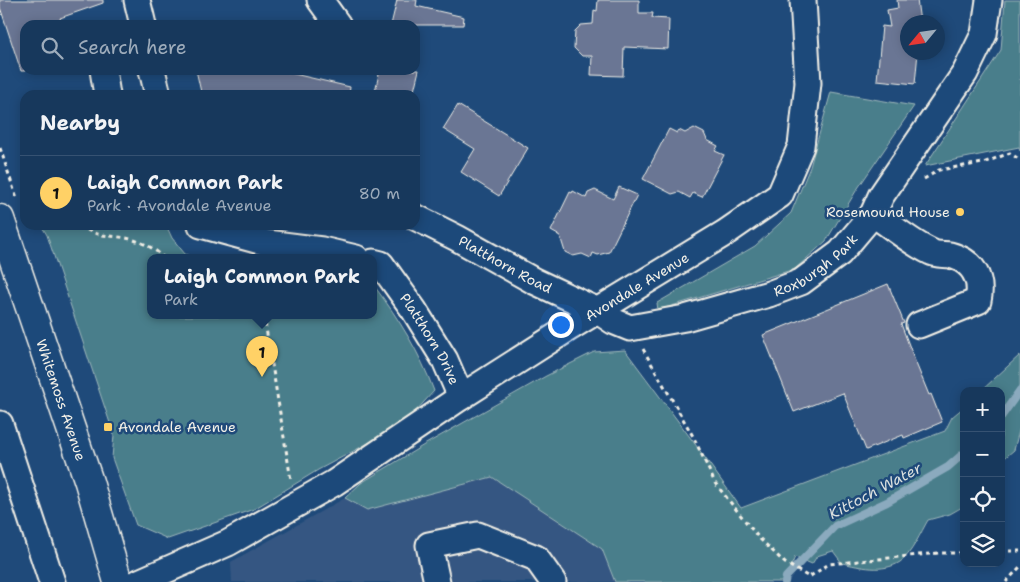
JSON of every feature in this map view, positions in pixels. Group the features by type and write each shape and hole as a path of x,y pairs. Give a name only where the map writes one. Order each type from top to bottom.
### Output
{"main road":[{"name":"Whitemoss Avenue","path":"10,212 118,582"}],"street":[{"path":"137,0 142,20"},
{"path":"320,0 334,20"},
{"name":"Avondale Avenue","path":"138,582 228,543 334,483 461,397 725,233 780,195 801,146 808,83 803,0"},
{"name":"Roxburgh Park","path":"630,328 685,318 769,294 801,282 840,252 877,205 964,73 984,34 989,0"},
{"path":"104,75 106,90"},
{"path":"153,75 157,90"},
{"path":"877,205 932,253 949,255 966,262 977,276 981,287 978,301 919,325"},
{"name":"Platthorn Road","path":"420,220 457,238 534,282 598,311"},
{"path":"219,230 267,243 339,254"},
{"name":"Platthorn Drive","path":"377,263 381,264 414,310 445,360 461,397"},
{"path":"598,311 613,321 630,328"},
{"path":"0,424 52,582"},
{"path":"437,582 429,545 478,535 536,558 553,582"}],"path":[{"path":"0,148 10,212"},
{"path":"877,205 938,170 983,164 1010,153 1020,160"},
{"path":"88,230 92,233 132,239 154,248 160,254"},
{"path":"264,319 295,505"},
{"path":"630,328 694,438 715,483 758,537 785,563 809,576 829,564 960,552"},
{"path":"1005,551 1020,551"},
{"path":"1006,582 1020,566"}],"shaded area":[{"path":"492,477 602,549 615,582 232,582 231,562 345,498 367,510"}],"green space":[{"path":"1005,0 1020,0 1020,151 1019,147 925,166 1001,50"},
{"path":"831,92 914,106 856,191 826,241 795,269 658,310 657,303 755,246 791,213 810,167"},
{"path":"44,230 168,230 172,238 185,254 147,254 147,319 377,319 377,290 401,324 422,363 434,391 404,424 318,470 254,509 168,539 136,525 112,458 114,435"},
{"path":"625,350 741,508 945,431 952,417 960,410 960,508 950,514 928,520 912,549 904,559 886,567 871,568 842,563 833,551 817,556 812,564 795,557 786,577 787,582 615,582 602,549 492,477 367,510 345,498 361,483 424,445 546,376 594,352"},
{"path":"1020,355 1020,427 1014,450 1005,458 1005,387 985,387"}],"building":[{"path":"0,0 103,0 103,3 60,18 61,20 20,20 20,68 0,7"},
{"path":"397,0 417,0 416,6 464,17 463,25 420,25 420,20 392,20"},
{"path":"598,0 639,0 639,13 653,13 652,18 669,19 668,49 624,47 623,76 591,75 592,56 582,56 574,48 575,31 581,25 593,24 594,10 597,11"},
{"path":"897,0 917,0 919,15 900,15 900,60 917,60 915,84 877,80 882,26 890,27 887,10 898,8"},
{"path":"197,75 298,75 350,87 350,90 201,90"},
{"path":"379,75 418,75 414,90 375,90"},
{"path":"458,105 528,148 499,196 461,172 475,149 443,129"},
{"path":"694,128 704,133 707,140 718,146 715,151 724,155 702,197 693,193 690,198 679,192 672,194 643,179 669,129 677,133 679,130 685,133"},
{"path":"619,187 637,195 609,252 598,255 593,253 591,258 582,254 573,256 565,252 560,236 551,231 570,192 572,193 573,191 586,198 588,193 595,190 613,199"},
{"path":"888,284 904,323 901,324 915,361 942,422 904,438 903,435 866,450 843,393 794,412 763,335"}],"waterway":[{"name":"Kittoch Water","path":"1005,411 1020,390"},
{"name":"Kittoch Water","path":"785,582 786,577 835,526 887,502 948,467 960,456"}],"place":[{"name":"Rosemound House","path":"960,212"},
{"name":"Laigh Common Park","path":"262,377"},
{"name":"Avondale Avenue","path":"108,427"}]}
